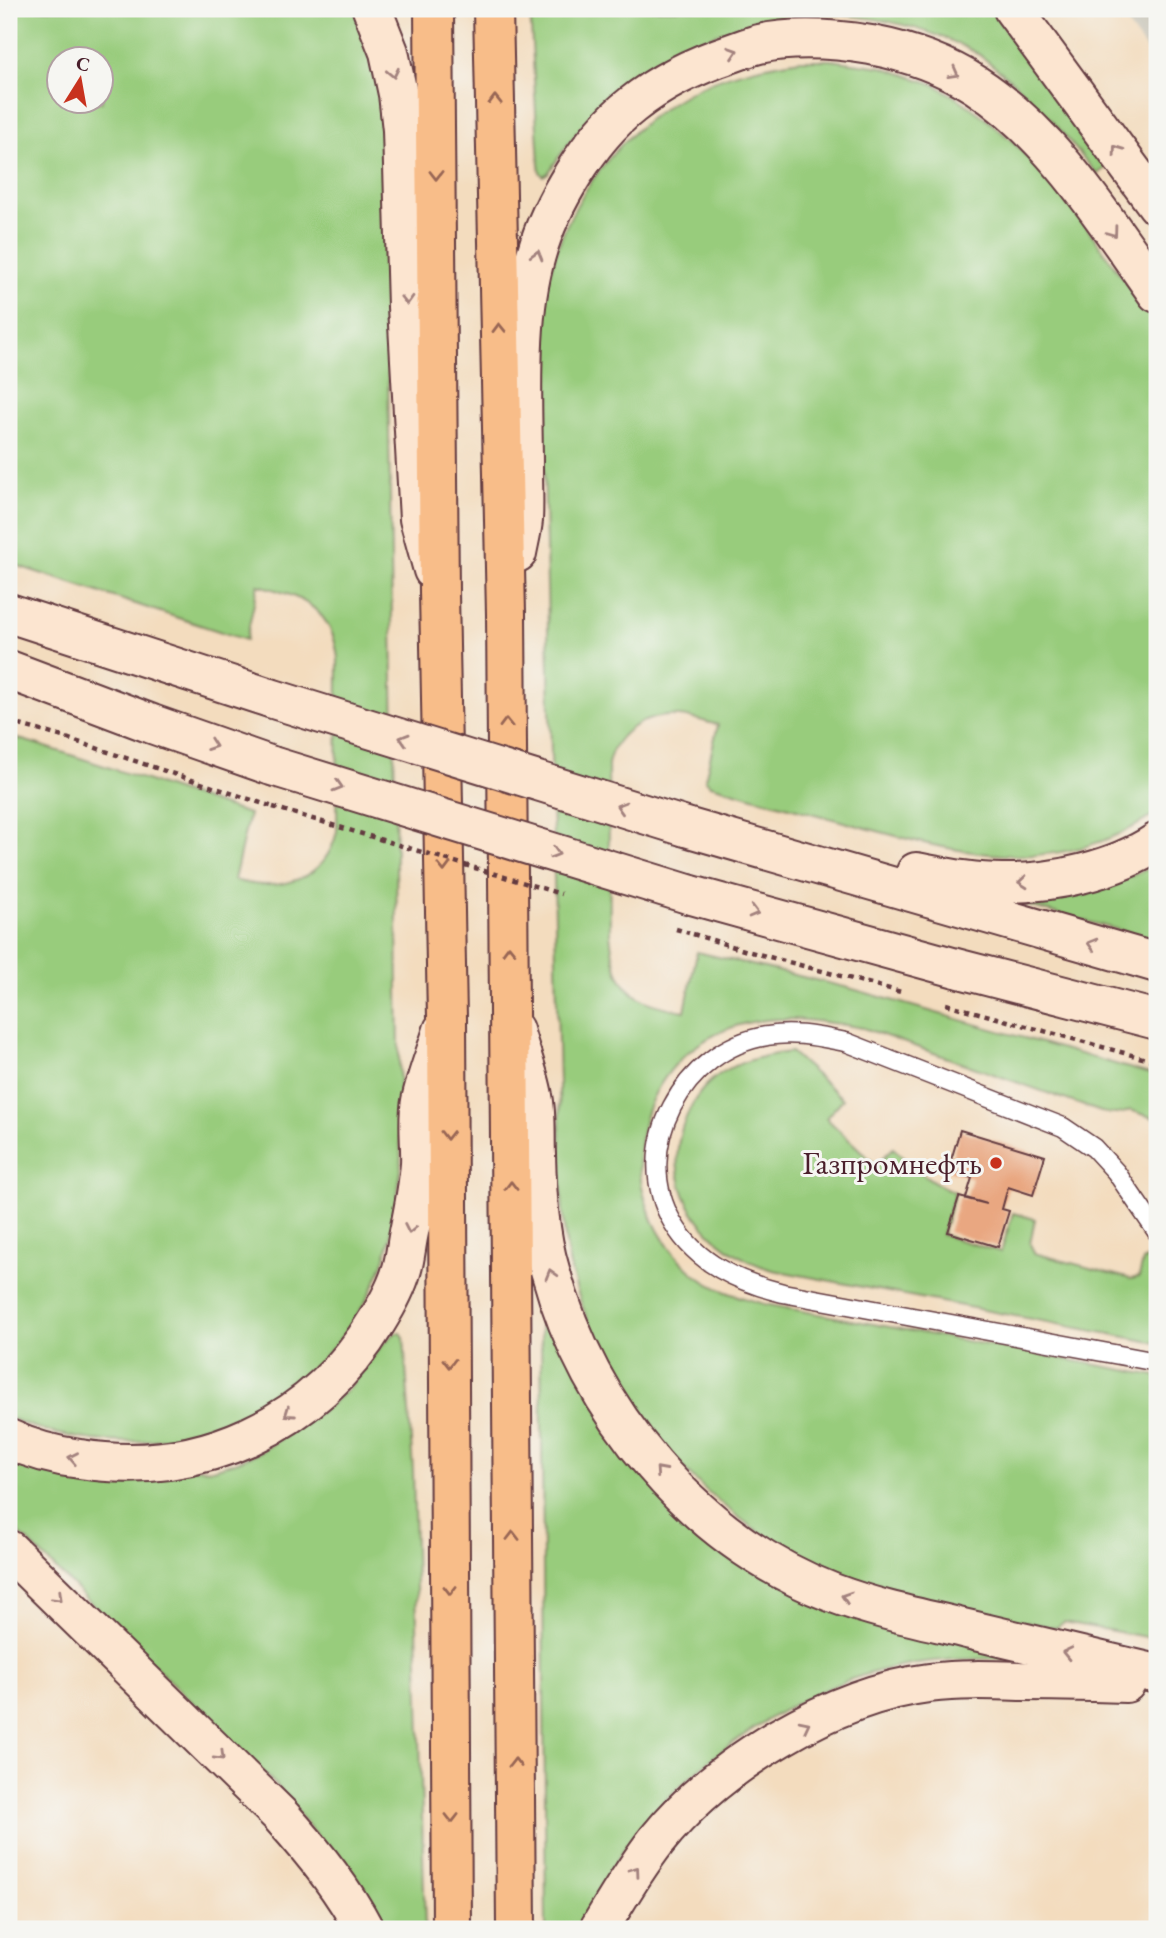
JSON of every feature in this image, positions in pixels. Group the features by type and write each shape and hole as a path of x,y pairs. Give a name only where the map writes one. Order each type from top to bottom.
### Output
{"highway":[{"path":"434,9 439,592 447,1018 452,1929"},
{"path":"493,9 506,614 516,1929"}],"main road":[{"path":"372,9 389,52 398,94 402,130 407,307 419,519 439,592"},
{"path":"1013,9 1157,205"},
{"path":"506,614 523,520 523,351 528,296 536,255 552,213 573,173 603,134 631,106 693,67 758,44 802,38 843,40 881,47 943,67 977,86 1014,115 1041,142 1077,181 1157,293"},
{"path":"9,596 181,670"},
{"path":"9,613 181,670 701,831 1157,963"},
{"path":"9,670 152,724 682,912 957,968 1157,1020"},
{"path":"9,695 152,724"},
{"path":"701,831 958,879 1003,883 1052,879 1102,868 1140,853 1157,842"},
{"path":"957,968 1157,1034"},
{"path":"9,1439 66,1457 108,1464 147,1464 183,1459 219,1449 274,1424 306,1402 336,1375 364,1342 387,1303 402,1269 420,1164 421,1103 447,1018"},
{"path":"510,1019 534,1098 541,1232 549,1269 565,1319 604,1397 659,1471 687,1499 746,1548 784,1571 833,1593 889,1611 1157,1674"},
{"path":"9,1550 280,1815 327,1871 364,1929"},
{"path":"599,1929 625,1885 658,1839 694,1802 734,1768 783,1736 827,1713 884,1691 929,1683 976,1680 1157,1683"}],"lane":[{"path":"1157,1232 1116,1172 1094,1148 1063,1127 846,1042 812,1035 788,1033 764,1036 736,1045 714,1057 693,1074 677,1095 664,1123 657,1149 662,1200 674,1224 690,1245 728,1275 754,1286 783,1293 1157,1362"}],"path":[{"path":"9,722 572,898"},
{"path":"682,912 689,933 911,995"},
{"path":"937,1002 1157,1062"}],"shaded area":[{"path":"1116,9 1157,9 1157,64 1148,52"}],"green space":[{"path":"9,9 354,9 376,68 384,126 401,1171 387,1251 367,1298 347,1330 320,1361 290,1387 257,1408 221,1424 183,1436 143,1441 104,1441 50,1432 9,1417 9,736 249,814 234,880 268,885 298,879 323,862 337,831 338,659 335,642 330,628 313,607 288,594 258,585 246,640 9,563"},
{"path":"530,9 991,9 1107,167 1097,174 1023,91 973,51 927,32 901,25 875,19 822,14 772,18 745,25 691,44 653,63 635,74 604,102 543,176 539,164"},
{"path":"800,60 831,60 882,67 933,84 984,117 1012,141 1063,194 1157,326 1157,813 1119,834 1083,847 1046,854 972,852 895,836 711,785 705,779 718,725 667,716 644,721 634,726 617,742 608,764 610,933 616,967 629,990 639,997 666,1008 685,1011 697,952 849,988 1157,1076 1157,1119 1130,1110 1119,1114 1101,1112 863,1028 816,1021 767,1020 736,1026 699,1044 670,1070 651,1102 641,1137 640,1174 649,1211 668,1245 696,1275 728,1293 764,1304 1157,1376 1157,1639 1064,1622 1056,1628 926,1602 862,1584 789,1552 735,1515 703,1487 647,1424 602,1353 585,1314 569,1261 561,1169 541,338 551,268 575,208 613,154 635,131 701,86 742,72"},
{"path":"1157,865 1157,940 1025,905 1021,901 1114,883"},
{"path":"791,1052 843,1099 826,1118 876,1165 893,1148 930,1179 955,1192 942,1235 1001,1252 1013,1213 1035,1219 1030,1244 1034,1253 1131,1279 1139,1277 1143,1261 1148,1257 1157,1260 1157,1343 773,1270 729,1249 711,1234 696,1216 685,1196 678,1174 678,1150 683,1125 698,1095 720,1074 749,1060"},
{"path":"544,1317 548,1319 674,1511 1042,1659 961,1659 921,1662 882,1670 818,1693 756,1727 726,1747 650,1817 610,1870 579,1929 546,1929 541,1322"},
{"path":"395,1333 401,1333 404,1337 413,1470 425,1929 384,1929 372,1908 277,1786 9,1523 9,1458 213,1469 238,1461 262,1451 329,1406 348,1389 383,1344"}],"building":[{"name":"Газпромнефть","path":"960,1130 1045,1156 1033,1195 1008,1187 1002,1209 1009,1211 998,1247 948,1232 959,1197 987,1204 966,1198 972,1178 948,1170"}],"place":[{"name":"Газпромнефть","path":"996,1163"}]}
